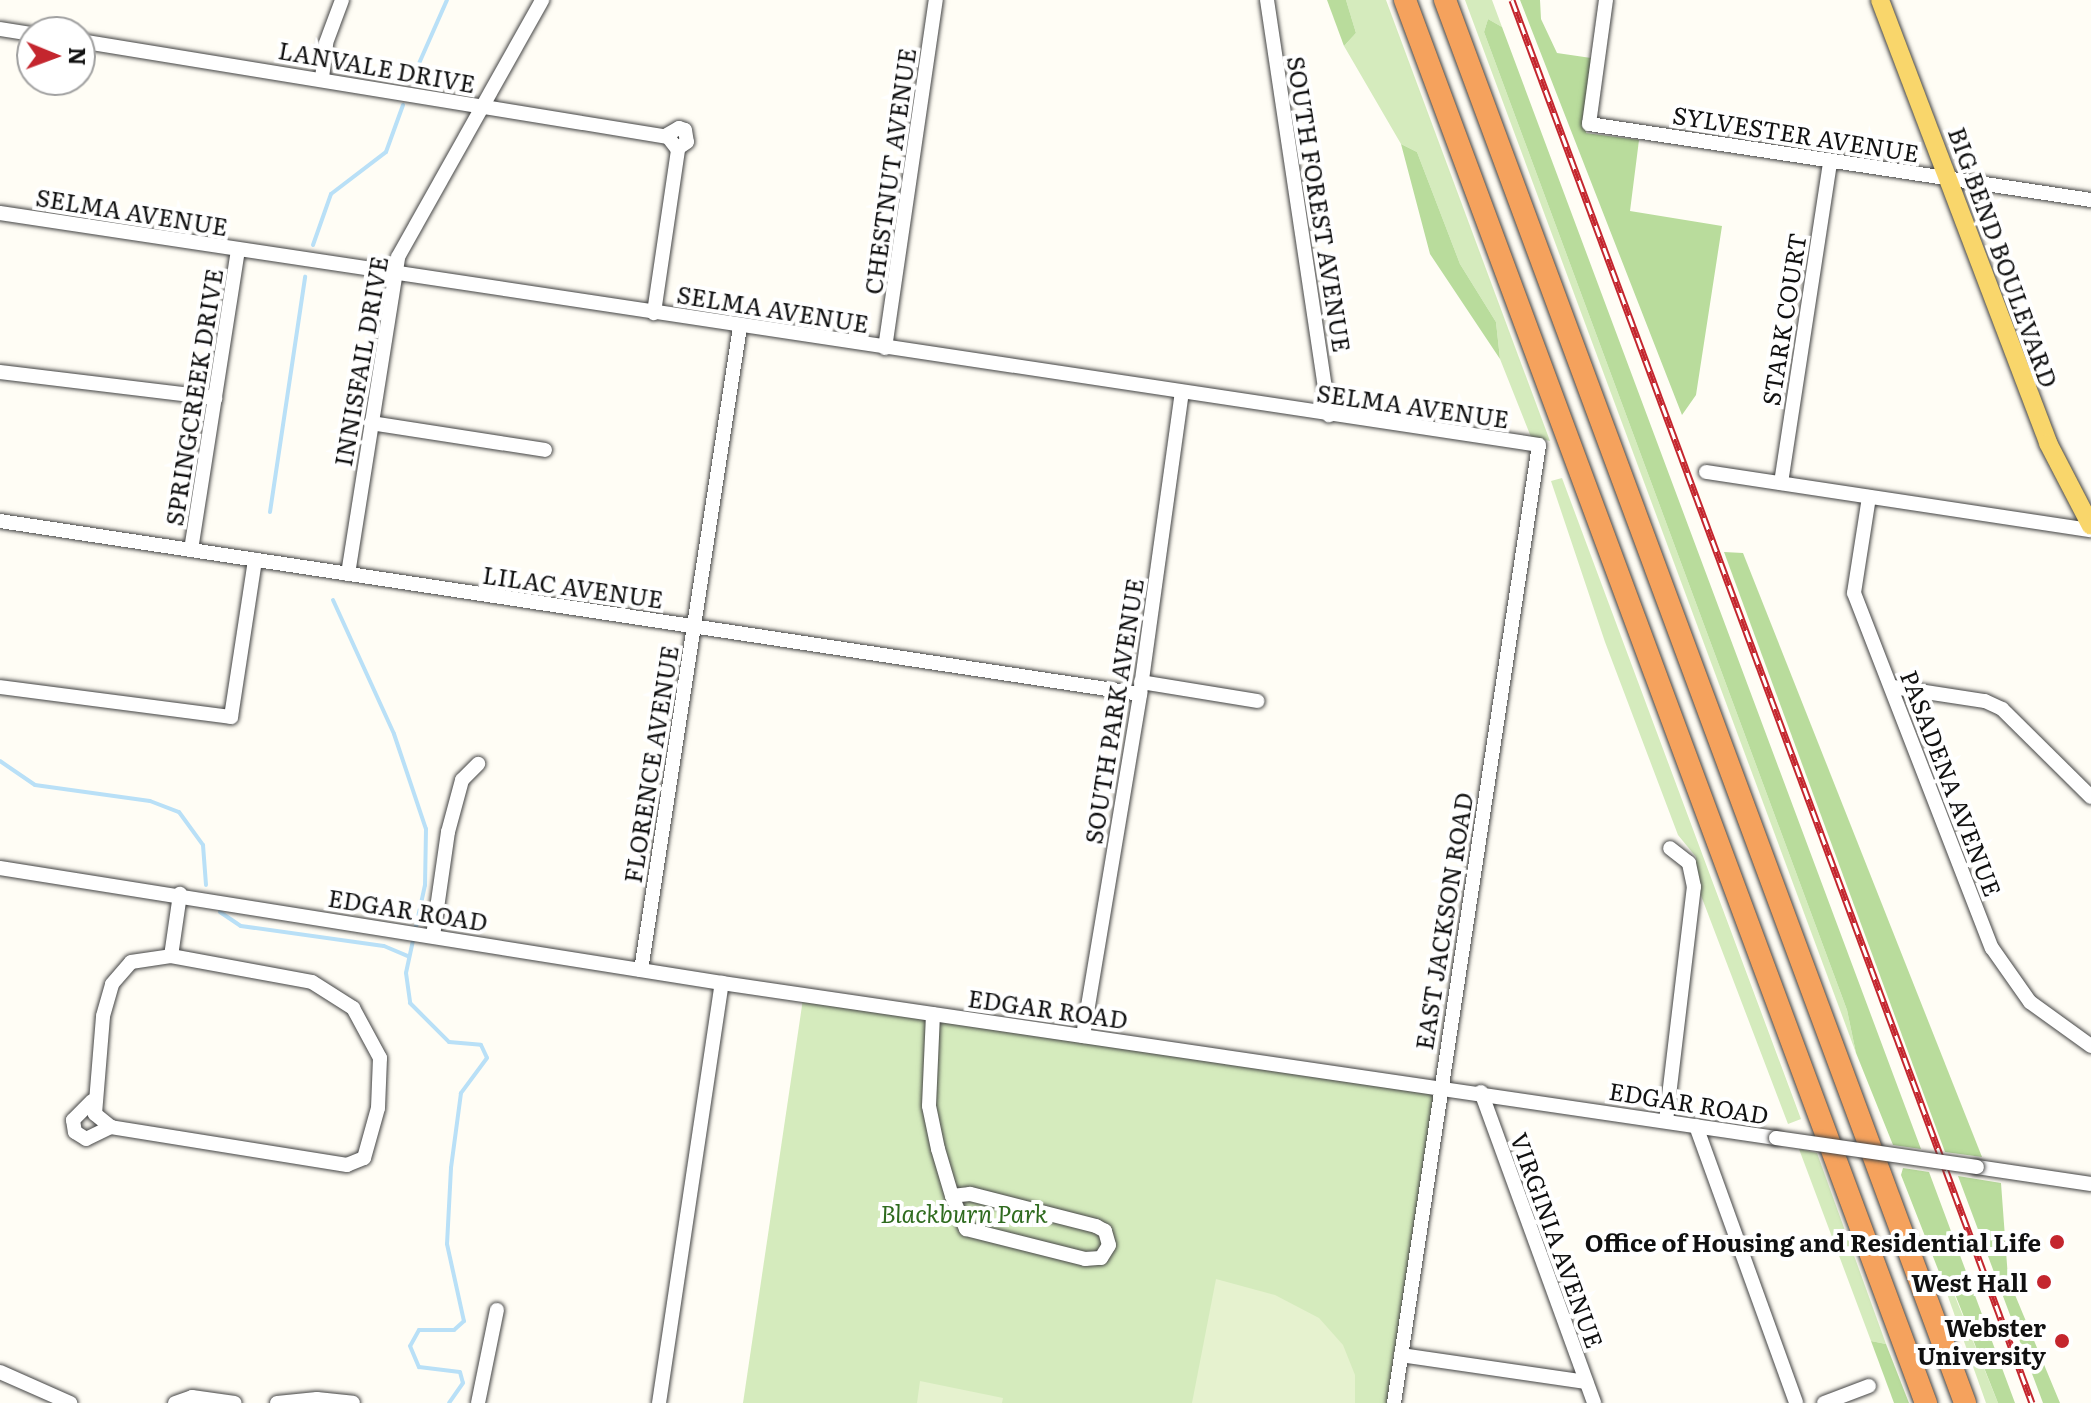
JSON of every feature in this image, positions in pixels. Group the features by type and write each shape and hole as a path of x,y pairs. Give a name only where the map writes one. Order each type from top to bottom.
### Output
{"highway":[{"path":"1405,0 1926,1403"},
{"path":"1445,0 1965,1403"}],"main road":[{"name":"BIG BEND BOULEVARD","path":"1880,0 2048,443 2091,528"}],"street":[{"path":"322,78 326,43 342,0"},
{"name":"INNISFAIL DRIVE","path":"348,574 398,257 542,0"},
{"name":"CHESTNUT AVENUE","path":"885,348 936,0"},
{"name":"SOUTH FOREST AVENUE","path":"1267,0 1329,415"},
{"name":"SYLVESTER AVENUE","path":"1606,0 1589,124 2091,200"},
{"name":"LANVALE DRIVE","path":"96,43 322,78 672,142 654,313"},
{"name":"STARK COURT","path":"1781,483 1830,161"},
{"name":"SELMA AVENUE","path":"0,213 740,327 1539,445"},
{"name":"SPRINGCREEK DRIVE","path":"191,550 238,250"},
{"name":"FLORENCE AVENUE","path":"641,970 740,327"},
{"path":"0,372 215,398"},
{"name":"SOUTH PARK AVENUE","path":"1083,1036 1140,688 1182,392"},
{"path":"371,423 545,450"},
{"name":"EAST JACKSON ROAD","path":"1394,1403 1539,445"},
{"path":"1706,472 2091,528"},
{"name":"PASADENA AVENUE","path":"1869,497 1854,593 1999,961 2030,1002 2091,1046"},
{"name":"LILAC AVENUE","path":"0,521 694,625 1140,688 1257,701"},
{"path":"0,687 231,717 255,560"},
{"path":"1893,687 1985,701 2002,709 2091,797"},
{"path":"420,933 462,780 478,764"},
{"path":"1666,1121 1694,879 1681,852 1670,848"},
{"name":"EDGAR ROAD","path":"0,868 180,894 722,983 1481,1092 2091,1184"},
{"path":"171,956 180,894"},
{"path":"171,956 312,982 353,1008 380,1058 378,1108 364,1158 347,1165 111,1127 95,1114 92,1101 112,984 131,962 171,956"},
{"path":"659,1403 722,983"},
{"path":"933,1014 929,1106 952,1196 966,1229 1085,1259 1101,1258 1109,1245 1105,1231 1096,1226 970,1194 952,1196"},
{"name":"VIRGINIA AVENUE","path":"1481,1092 1594,1403"},
{"path":"92,1101 73,1120 75,1132 86,1139 111,1127"},
{"path":"1696,1126 1796,1403"},
{"path":"478,1403 497,1310"},
{"path":"1401,1355 1586,1382"},
{"path":"0,1372 70,1403"},
{"path":"1824,1403 1869,1386"},
{"path":"175,1403 192,1397 235,1403"},
{"path":"277,1403 317,1399 353,1403"}],"green space":[{"path":"1327,0 1346,0 1356,33 1344,46"},
{"path":"1346,0 1386,0 1550,441 1531,437 1500,359 1496,322 1460,264 1417,152 1401,144 1344,46 1356,33"},
{"path":"1465,0 1492,0 1502,27 1488,19 1484,32 1847,1010 1856,1053"},
{"path":"1520,0 1540,0 1541,19 1557,53 1591,58 1586,133 1639,140 1630,211 1722,226 1696,395 1682,415"},
{"path":"1488,19 1502,27 1921,1149 1893,1145 1856,1053 1847,1010 1484,32"},
{"path":"1401,144 1417,152 1460,264 1496,322 1500,359 1430,254"},
{"path":"1562,478 1801,1119 1788,1124 1697,885 1696,857 1678,835 1605,642 1551,481"},
{"path":"1724,552 1743,553 1982,1157 1945,1152"},
{"name":"Blackburn Park","path":"803,999 1437,1089 1390,1403 743,1403"},
{"path":"1799,1149 1817,1153 1886,1344 1871,1341"},
{"path":"1903,1168 1929,1172 2015,1403 1998,1403 1953,1289 1941,1277 1901,1175"},
{"path":"1958,1176 2001,1183 2008,1278 2060,1403 2043,1403"},
{"path":"1941,1277 1952,1289 1998,1403 1986,1403"},
{"path":"1216,1279 1275,1295 1319,1318 1343,1345 1355,1375 1355,1403 1192,1403"},
{"path":"1871,1341 1886,1344 1909,1403 1894,1403"},
{"path":"920,1381 1003,1398 1002,1403 917,1403"}],"waterway":[{"path":"413,77 447,0"},
{"path":"313,245 331,194 386,152 403,105"},
{"path":"270,512 305,277"},
{"path":"333,600 394,734 426,829 425,885 406,973 410,1003 449,1042 481,1045 487,1058 461,1093 451,1168 447,1244 464,1321 454,1330 419,1330 410,1346 419,1367 460,1372 463,1383 449,1403"},
{"path":"0,761 35,785 150,801 179,812 203,845 206,885"},
{"path":"220,912 241,926 384,946 408,956"}],"railway":[{"path":"1512,0 2032,1403"}],"place":[{"name":"Office of Housing and Residential Life","path":"2057,1242"},
{"name":"West Hall","path":"2044,1282"},
{"name":"Webster University","path":"2062,1341"}]}
